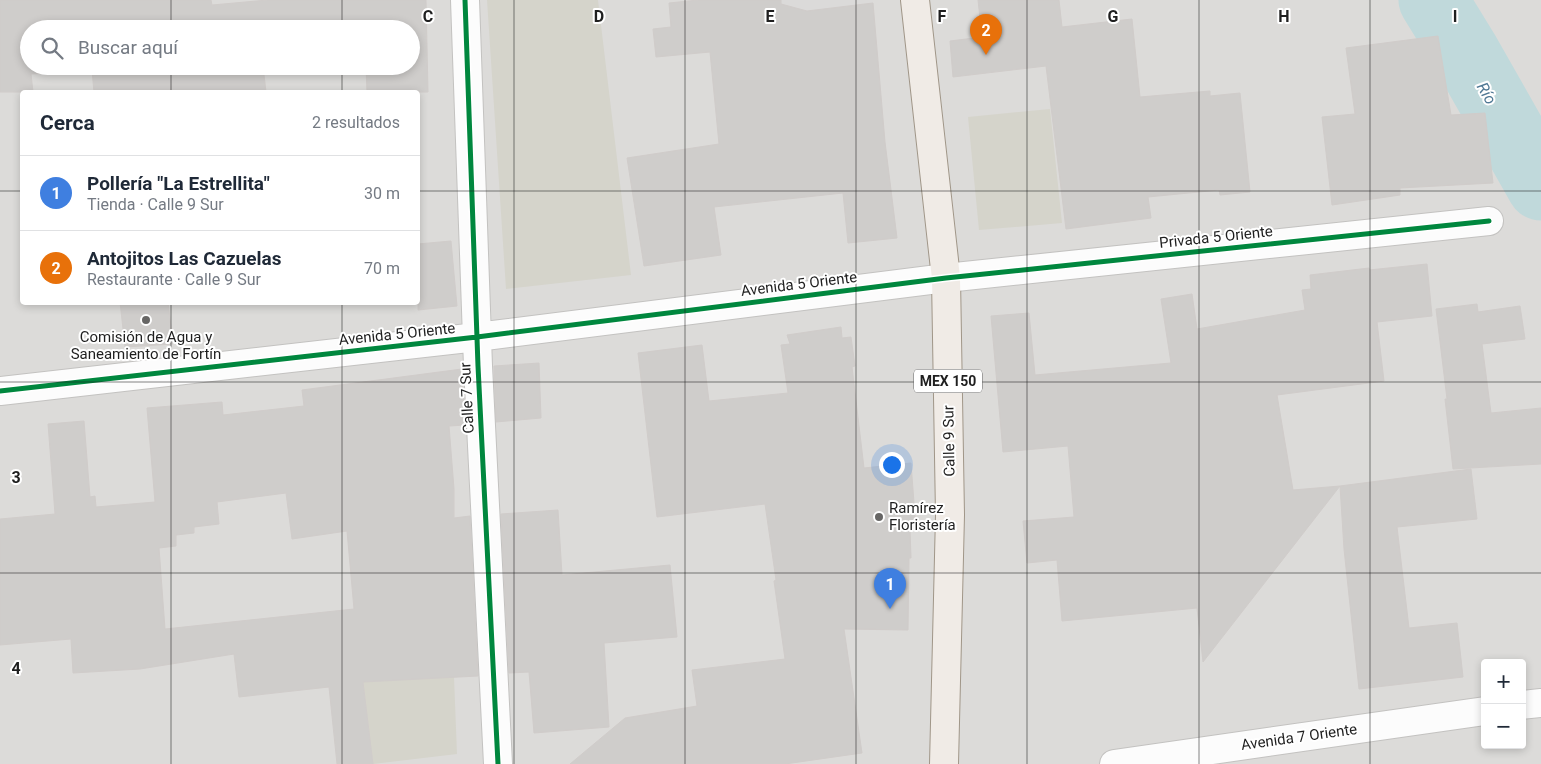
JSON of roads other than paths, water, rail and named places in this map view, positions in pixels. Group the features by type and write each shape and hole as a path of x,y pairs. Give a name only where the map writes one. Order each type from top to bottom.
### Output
{"main road":[{"name":"Calle 9 Sur","path":"915,0 946,278 950,516 944,764"}],"street":[{"name":"Calle 7 Sur","path":"465,0 477,337 498,764"},
{"name":"Privada 5 Oriente","path":"946,278 1489,221"},
{"name":"Avenida 5 Oriente","path":"0,391 477,337 946,278"},
{"path":"1526,705 1541,703"},
{"name":"Avenida 7 Oriente","path":"1114,764 1481,712"}],"waterway":[{"name":"Río","path":"1433,0 1465,52 1541,186"}],"place":[{"name":"Antojitos Las Cazuelas","path":"986,55"},
{"name":"Comisión de Agua y Saneamiento de Fortín","path":"146,320"},
{"name":"Ramírez Floristería","path":"879,517"},
{"name":"Pollería \"La Estrellita\"","path":"890,609"}]}
